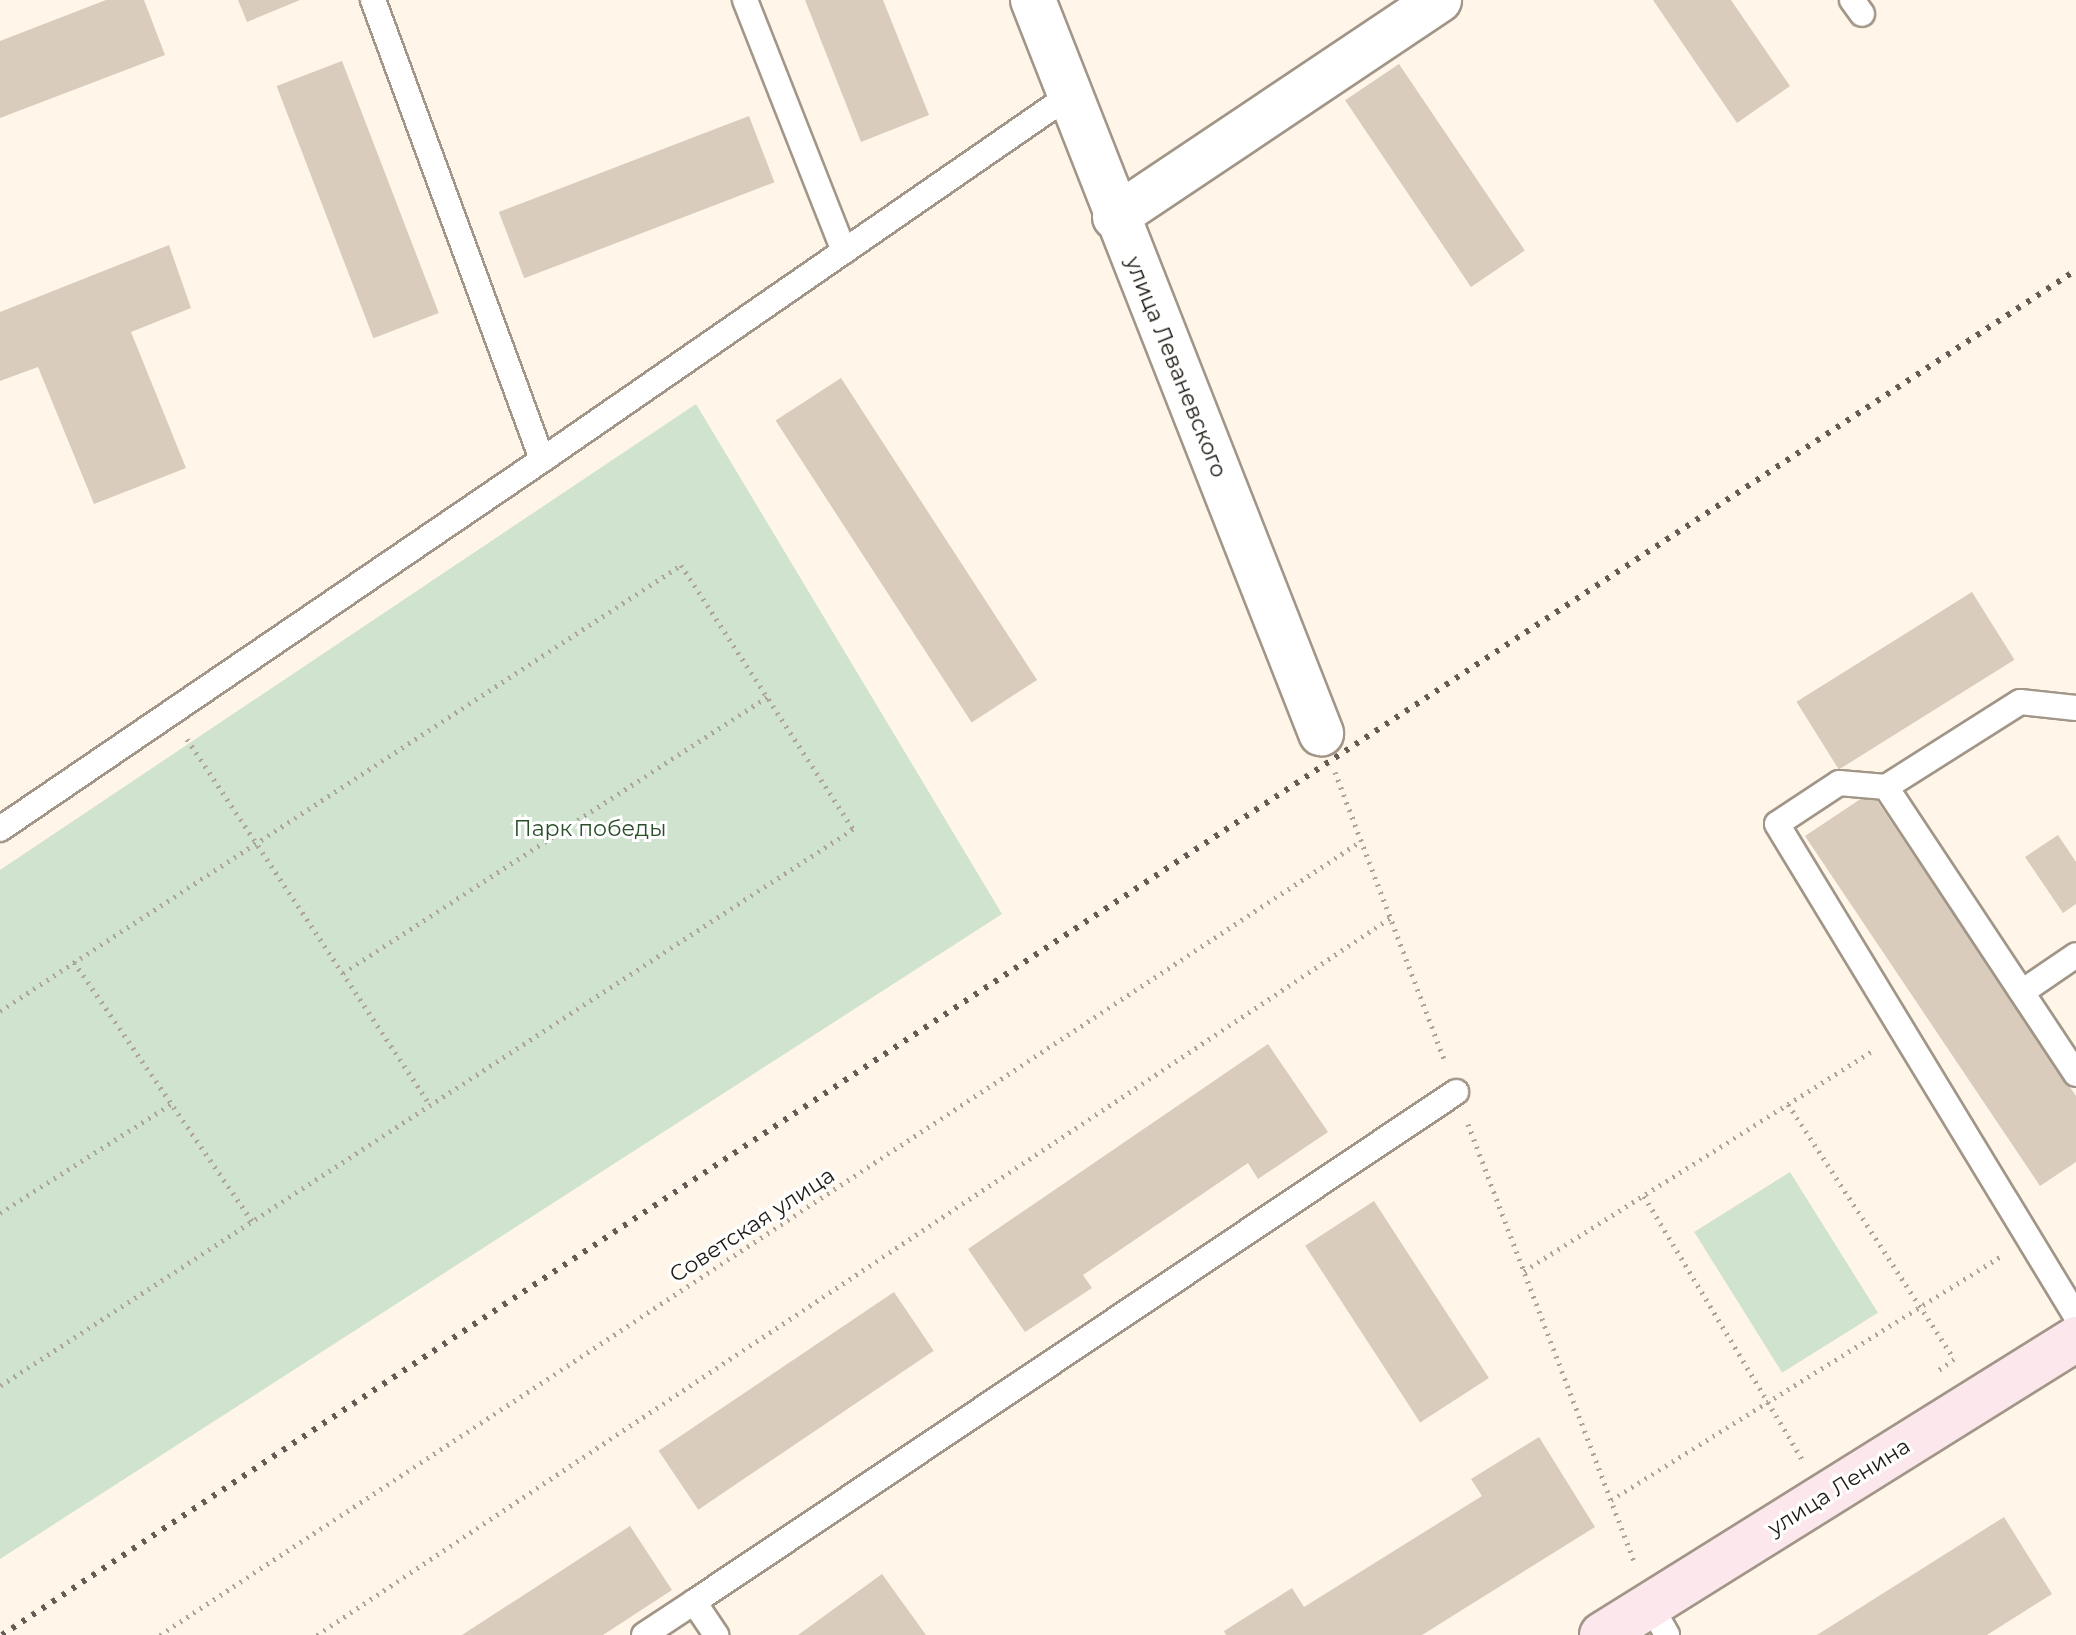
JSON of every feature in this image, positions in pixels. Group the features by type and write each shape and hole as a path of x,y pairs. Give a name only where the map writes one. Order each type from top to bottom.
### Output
{"main road":[{"name":"улица Ленина","path":"1602,1635 1659,1620 2076,1339"}],"street":[{"name":"улица Леваневского","path":"1033,0 1115,217 1321,733"},
{"path":"1115,217 1439,0"}],"lane":[{"path":"373,0 542,460"},
{"path":"745,0 844,251"},
{"path":"0,829 1070,95"},
{"path":"2076,708 2020,702 1886,787 1839,783 1777,824 2076,1316"},
{"path":"1886,787 2076,1074"},
{"path":"2022,992 2076,955"},
{"path":"644,1635 1456,1092"},
{"path":"694,1602 716,1635"}],"path":[{"path":"0,1011 681,565 853,829 0,1386"},
{"path":"343,973 767,697"},
{"path":"183,733 430,1105"},
{"path":"1321,733 1659,1620"},
{"name":"Советская улица","path":"160,1635 1361,841"},
{"path":"317,1635 1390,918"},
{"path":"74,962 252,1221"},
{"path":"1524,1271 1904,1032"},
{"path":"0,1213 172,1104"},
{"path":"1788,1104 1954,1359"},
{"path":"1644,1196 1802,1459"},
{"path":"1611,1500 2029,1238"}],"green space":[{"name":"Парк победы","path":"696,404 1002,914 0,1559 0,870"},
{"path":"1790,1172 1878,1313 1782,1373 1694,1232"}],"building":[{"path":"106,0 144,0 165,55 0,118 0,41"},
{"path":"238,0 300,0 247,22"},
{"path":"805,0 883,0 929,115 861,142"},
{"path":"1653,0 1731,0 1790,86 1737,123"},
{"path":"342,61 439,313 373,338 277,86"},
{"path":"1399,64 1525,251 1471,287 1345,100"},
{"path":"749,116 774,182 524,278 499,212"},
{"path":"169,245 191,308 131,332 186,468 94,504 38,367 0,381 0,312"},
{"path":"841,378 1037,680 972,722 776,420"},
{"path":"1972,592 2014,660 1839,770 1796,702"},
{"path":"1871,792 2076,1096 2076,1162 2040,1186 1805,836"},
{"path":"2058,835 2076,862 2076,904 2063,913 2025,857"},
{"path":"1268,1044 1328,1132 1258,1179 1248,1163 1083,1275 1092,1288 1025,1332 968,1249"},
{"path":"1374,1201 1489,1378 1420,1423 1305,1246"},
{"path":"894,1292 934,1351 698,1510 659,1451"},
{"path":"1539,1437 1595,1527 1422,1635 1226,1635 1224,1631 1292,1588 1304,1607 1482,1496 1471,1479"},
{"path":"2004,1517 2052,1594 1987,1635 1817,1635"},
{"path":"630,1526 672,1590 603,1635 462,1635"},
{"path":"882,1574 926,1635 798,1635"}],"railway":[{"path":"2,1635 2076,270"}]}
